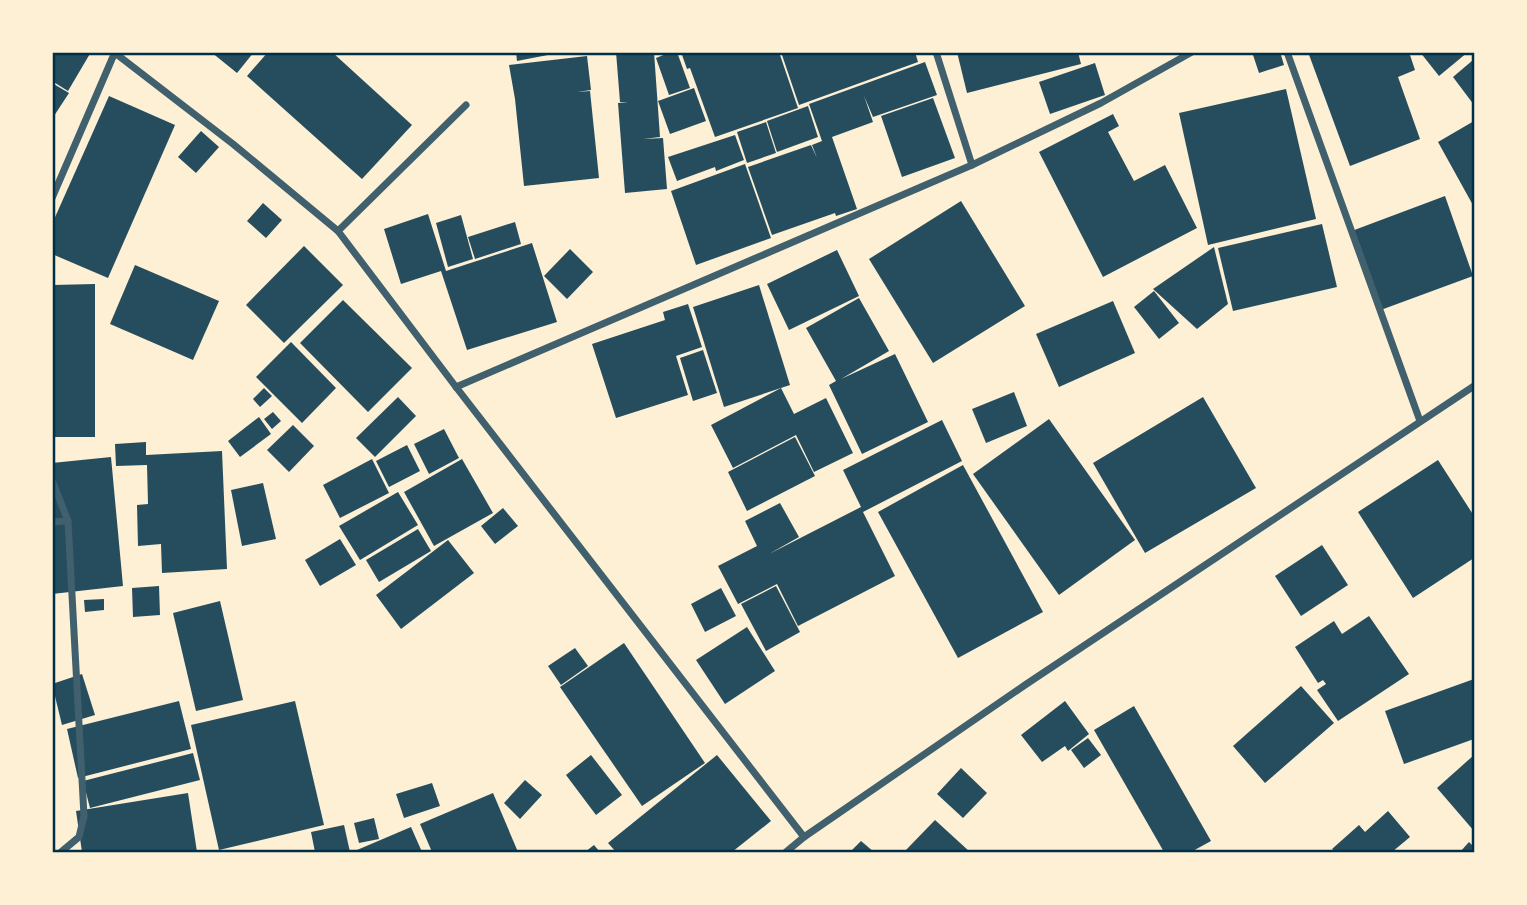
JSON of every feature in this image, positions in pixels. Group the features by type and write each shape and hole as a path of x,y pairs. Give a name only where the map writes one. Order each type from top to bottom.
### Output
{"street":[{"path":"936,52 972,165"},
{"path":"456,387 972,165 1101,103 1192,52"},
{"path":"1287,52 1420,421"},
{"path":"52,198 115,53 338,230 804,837"},
{"path":"338,230 466,105"},
{"path":"786,852 1025,685 1475,386"},
{"path":"52,480 68,521 84,816 79,838 61,852"},
{"path":"52,522 68,521"}],"building":[{"path":"52,52 91,52 68,91 52,81"},
{"path":"211,52 254,52 237,73"},
{"path":"268,52 332,52 412,125 362,179 247,76"},
{"path":"516,52 552,52 553,54 517,61"},
{"path":"616,52 654,52 660,137 643,139 663,138 667,189 625,193 618,103 628,102 620,102"},
{"path":"677,52 690,88 669,95 656,58"},
{"path":"681,52 779,52 798,108 715,137 690,68 687,69"},
{"path":"781,52 915,52 918,62 799,105"},
{"path":"957,52 1078,52 1081,64 967,93"},
{"path":"1252,52 1280,52 1284,65 1259,73"},
{"path":"1308,52 1409,52 1415,70 1398,77 1420,139 1350,166"},
{"path":"1420,52 1468,52 1439,76"},
{"path":"587,56 591,90 577,92 590,91 599,178 524,186 509,65"},
{"path":"1473,60 1474,63 1474,105 1453,77"},
{"path":"925,62 937,95 873,117 864,96 873,122 832,137 857,209 836,216 835,213 772,235 748,167 811,145 817,158 812,145 822,141 809,104"},
{"path":"1095,63 1105,95 1050,114 1039,82"},
{"path":"52,83 69,93 52,119"},
{"path":"694,88 706,121 670,134 658,101"},
{"path":"1286,89 1316,219 1208,245 1179,113"},
{"path":"109,96 175,125 108,278 52,254 52,224"},
{"path":"933,98 955,158 902,177 881,116"},
{"path":"808,106 818,137 777,152 767,121"},
{"path":"1113,114 1119,126 1108,132 1134,181 1165,165 1197,228 1103,277 1039,152"},
{"path":"1474,121 1474,207 1438,142"},
{"path":"766,122 776,153 747,163 737,132"},
{"path":"201,131 219,147 196,173 178,157"},
{"path":"735,135 744,160 716,171 715,167 677,181 668,157"},
{"path":"745,164 771,238 696,265 671,191"},
{"path":"1445,196 1473,276 1378,311 1349,232"},
{"path":"961,201 1025,306 933,363 869,259"},
{"path":"263,203 282,220 266,238 247,221"},
{"path":"428,214 446,271 532,243 557,322 467,350 441,271 401,284 384,229"},
{"path":"461,215 473,259 448,267 436,223"},
{"path":"515,222 521,244 475,259 468,237"},
{"path":"1322,224 1337,287 1233,311 1218,248"},
{"path":"304,246 343,285 284,343 246,305"},
{"path":"1214,247 1228,304 1197,329 1153,289"},
{"path":"570,249 593,272 567,299 544,276"},
{"path":"837,250 859,296 789,330 767,284"},
{"path":"135,265 219,301 193,360 110,324"},
{"path":"95,284 95,437 52,437 52,285"},
{"path":"759,285 790,385 724,407 693,307"},
{"path":"1154,291 1179,323 1159,339 1134,307"},
{"path":"859,298 889,351 841,379 895,354 928,422 862,454 829,385 836,381 806,328"},
{"path":"343,300 412,368 368,412 300,343"},
{"path":"1113,301 1135,353 1059,387 1036,334"},
{"path":"688,304 702,347 676,356 688,395 616,418 592,344 665,320 663,312"},
{"path":"291,342 336,388 302,423 256,377"},
{"path":"703,350 717,393 693,401 680,358"},
{"path":"264,388 272,396 260,407 253,399"},
{"path":"781,388 794,414 826,398 853,453 814,472 796,435 733,468 711,425"},
{"path":"1014,392 1027,426 986,443 972,409"},
{"path":"398,397 416,416 375,457 356,438"},
{"path":"1203,397 1256,488 1145,553 1093,463"},
{"path":"273,412 281,421 272,429 264,419"},
{"path":"259,417 271,434 240,457 228,441"},
{"path":"1049,419 1135,540 1059,595 973,474"},
{"path":"942,420 962,461 863,512 895,576 798,626 777,584 738,604 718,566 757,546 745,521 780,503 799,537 769,554 861,507 843,470"},
{"path":"293,425 314,446 289,472 267,450"},
{"path":"444,429 459,458 429,474 414,444"},
{"path":"795,437 815,476 747,511 728,472"},
{"path":"146,442 146,455 222,451 227,569 162,573 161,544 138,546 137,505 148,504 147,465 116,466 115,444"},
{"path":"407,445 420,471 389,487 376,461"},
{"path":"111,457 123,586 52,594 52,463"},
{"path":"372,459 389,493 340,518 323,485"},
{"path":"462,459 493,513 434,546 404,492"},
{"path":"1438,460 1474,516 1474,558 1413,598 1358,512"},
{"path":"963,465 1043,612 958,658 878,512"},
{"path":"263,483 276,539 242,546 231,490"},
{"path":"398,492 418,525 360,560 339,526"},
{"path":"503,508 518,526 495,544 481,526"},
{"path":"418,529 431,551 379,582 366,560"},
{"path":"340,539 356,565 320,586 305,560"},
{"path":"448,540 474,573 401,629 376,595"},
{"path":"1322,545 1348,585 1301,616 1275,576"},
{"path":"159,586 160,615 133,617 132,588"},
{"path":"776,586 800,632 766,651 741,604"},
{"path":"721,588 736,616 705,632 691,604"},
{"path":"104,599 104,610 85,612 84,600"},
{"path":"220,601 243,700 196,711 173,613"},
{"path":"1369,616 1409,674 1338,721 1317,690 1326,684 1323,680 1318,683 1295,647 1334,621 1342,634"},
{"path":"747,627 775,671 725,704 696,660"},
{"path":"624,643 705,763 642,806 560,687"},
{"path":"575,648 588,666 561,685 548,666"},
{"path":"82,674 95,715 62,725 52,684"},
{"path":"1474,679 1474,739 1404,764 1385,711"},
{"path":"1301,686 1334,723 1265,783 1233,746"},
{"path":"179,701 191,749 78,778 67,729"},
{"path":"295,701 324,825 219,850 191,725"},
{"path":"1065,701 1089,734 1068,751 1065,746 1042,762 1021,735"},
{"path":"1134,706 1211,841 1191,852 1164,852 1094,730"},
{"path":"1088,738 1101,755 1084,768 1071,750"},
{"path":"193,753 200,780 90,808 83,781"},
{"path":"591,755 622,795 596,815 566,775"},
{"path":"717,755 771,821 732,852 616,852 608,843"},
{"path":"1474,755 1474,831 1437,788"},
{"path":"961,768 987,793 963,818 937,794"},
{"path":"525,780 542,795 520,819 504,803"},
{"path":"432,783 440,806 404,818 396,794"},
{"path":"188,793 197,852 82,852 76,811"},
{"path":"493,793 518,852 432,852 420,824"},
{"path":"1388,811 1410,837 1392,852 1336,852 1332,849 1359,825 1365,832"},
{"path":"374,818 379,839 359,843 354,823"},
{"path":"935,820 970,852 904,852"},
{"path":"344,825 350,852 315,852 311,832"},
{"path":"411,827 422,852 357,850"},
{"path":"861,841 874,852 850,852"},
{"path":"1469,842 1474,847 1474,852 1460,852"},
{"path":"594,845 600,852 585,852"}]}
